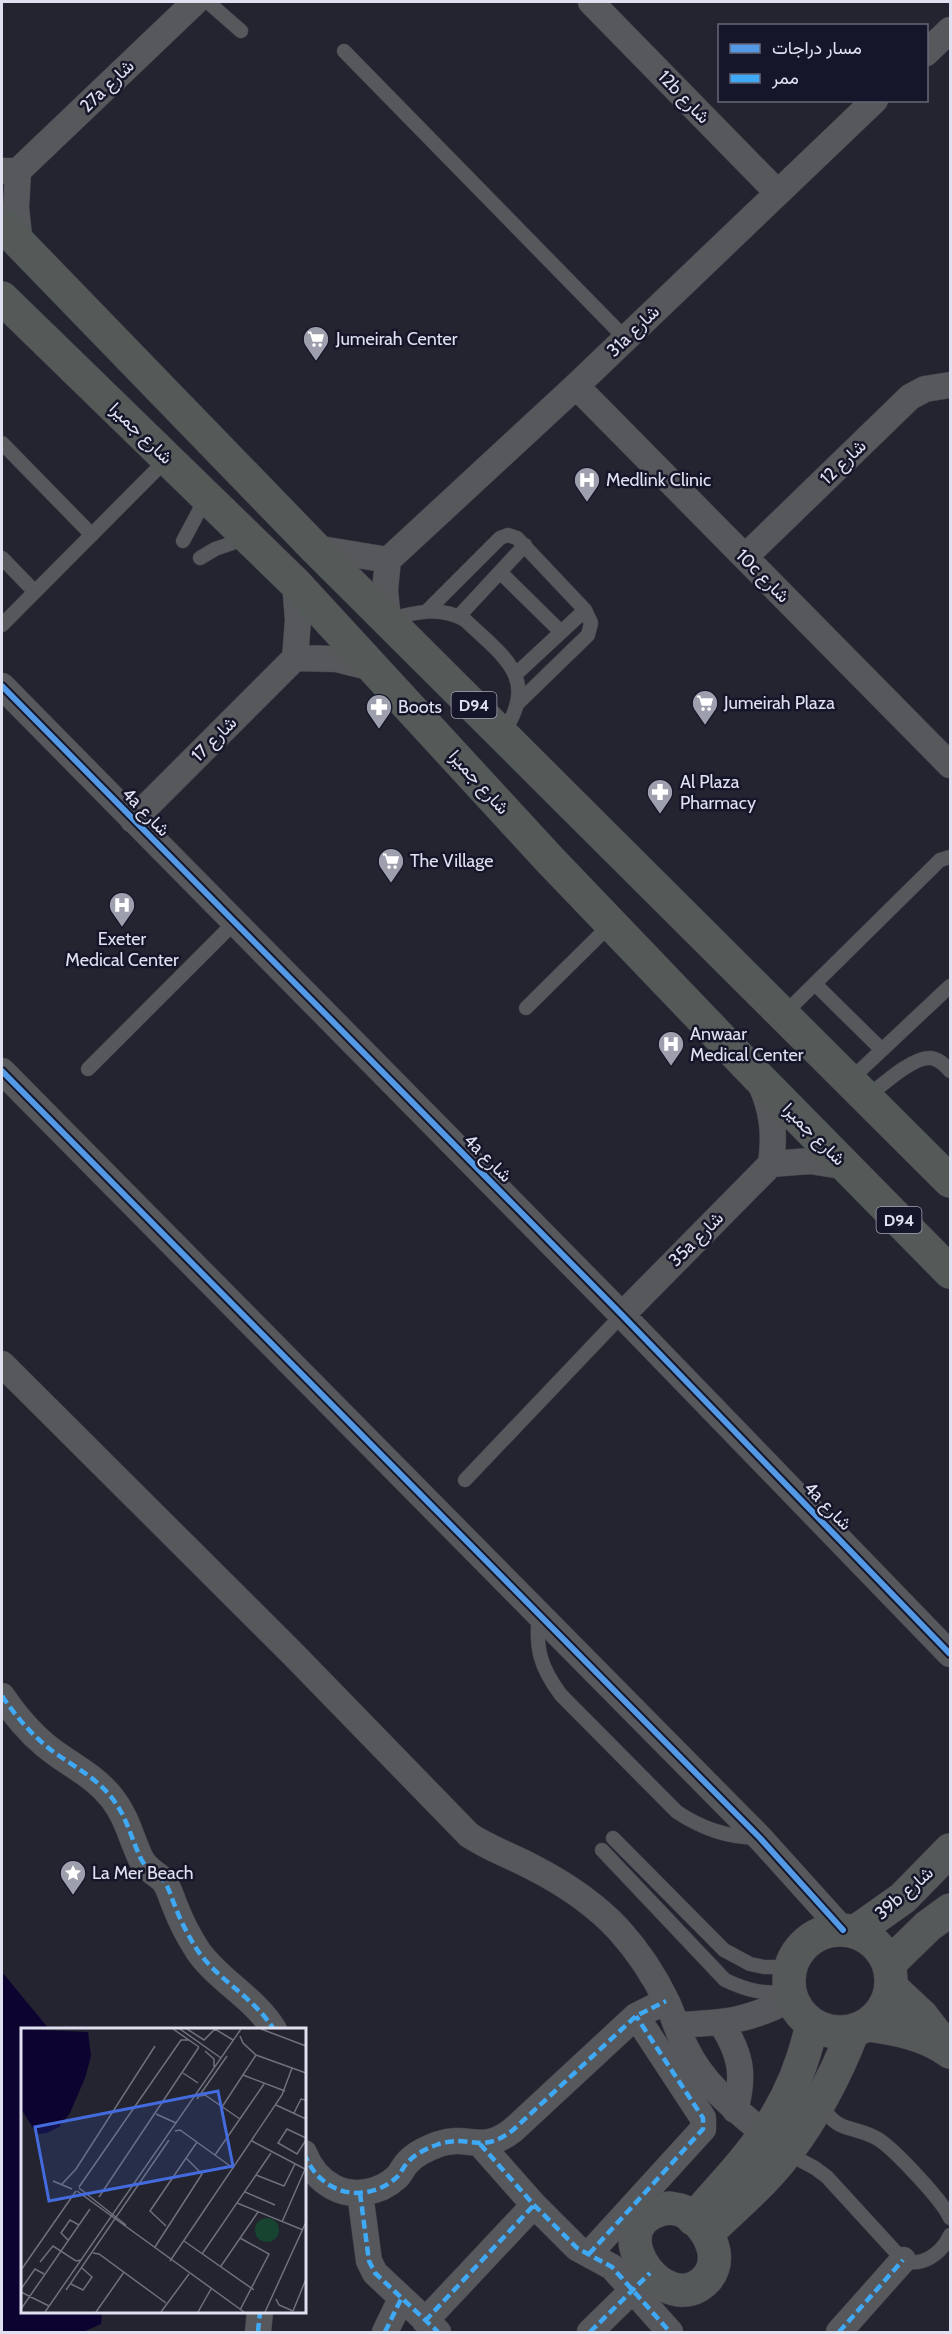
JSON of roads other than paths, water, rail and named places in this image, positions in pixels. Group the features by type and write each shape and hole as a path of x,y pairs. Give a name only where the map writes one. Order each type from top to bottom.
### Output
{"main road":[{"name":"D94","path":"11,235 315,548 951,1181"},
{"name":"شارع جميرا","path":"2,298 295,583 611,924 756,1075 951,1272"}],"street":[{"name":"27a شارع","path":"11,235 16,207 10,171 195,2"},
{"name":"12b شارع","path":"591,2 777,192"},
{"path":"928,51 951,30"},
{"name":"31a شارع","path":"388,560 576,386 873,102"},
{"name":"شارع 12","path":"745,557 910,397 925,389 951,385"},
{"name":"10c شارع","path":"576,386 951,765"},
{"path":"315,548 388,560 385,590 388,620"},
{"path":"295,583 298,620 295,658 336,659 376,669"},
{"name":"شارع 17","path":"133,820 295,658"},
{"name":"4a شارع","path":"2,686 622,1315 951,1654"},
{"path":"2,1071 539,1613 849,1931 870,1940 881,1950 890,1976 949,2051"},
{"path":"756,1075 766,1096 772,1118 774,1141 771,1164 810,1161 848,1167"},
{"name":"35a شارع","path":"622,1315 771,1164"},
{"path":"2,1364 293,1654 469,1835 485,1846 535,1868 576,1892 598,1910 637,1952 666,2001 686,2050 702,2073 735,2110 776,2144"},
{"path":"2,1696 26,1726 42,1741 58,1755 89,1774 112,1798 131,1829 142,1860 151,1872 164,1881 187,1933 200,1953 221,1977 257,2008 272,2028"},
{"name":"39b شارع","path":"849,1931 903,1898 951,1850"},
{"path":"700,2226 776,2144 820,2104 860,2028 879,2015 887,2002 890,1976 921,1932 951,1910"},
{"path":"676,2025 721,2023 746,2019 770,2010 792,1984 801,1950 812,1939 827,1932 849,1931"},
{"path":"792,1984 797,2008 812,2024 825,2030 839,2032 860,2028 909,2032 949,2051"},
{"path":"306,2158 321,2180 340,2190 360,2193 380,2189 397,2177 408,2161 424,2150 442,2143 492,2142 508,2134 636,2016 666,2001"},
{"path":"589,2254 703,2129 703,2118 636,2016"},
{"path":"721,2023 738,2055 741,2073 740,2091 735,2110"},
{"path":"776,2144 808,2044 812,2024"},
{"path":"480,2144 534,2205 577,2248 641,2281 680,2290 694,2289 705,2282 713,2271 716,2258 714,2245 700,2226 682,2211 669,2208 657,2210 646,2217 638,2228 634,2240 641,2281 670,2332"},
{"path":"360,2193 369,2261 375,2273 432,2327 534,2205"},
{"path":"839,2332 903,2260"},
{"path":"590,2332 641,2281"},
{"path":"385,2332 401,2299"},
{"path":"258,2332 260,2313"}],"lane":[{"path":"208,2 241,31"},
{"path":"345,51 625,338"},
{"path":"2,443 92,535"},
{"path":"2,625 167,459"},
{"path":"183,541 199,511 204,495"},
{"path":"427,611 500,538 513,536 525,545 585,610 591,623 588,635 518,704"},
{"path":"200,558 215,549 248,538"},
{"path":"459,616 525,545"},
{"path":"2,558 35,592"},
{"path":"500,572 561,632"},
{"path":"516,674 585,610"},
{"path":"388,620 427,611 440,611 459,616 510,663 516,674 520,693 510,724 502,734"},
{"path":"784,1014 940,860 951,857"},
{"path":"88,1069 234,923"},
{"path":"526,1008 611,924"},
{"path":"814,984 882,1050"},
{"path":"858,1089 882,1050 951,986"},
{"path":"858,1089 902,1071 922,1059 931,1058 940,1061 951,1071"},
{"path":"465,1480 622,1315"},
{"path":"539,1613 536,1635 539,1657 548,1678 561,1695 660,1797 676,1812 695,1824 738,1837 760,1838"},
{"path":"602,1850 726,1980 745,1990 760,1993 792,1984 779,1967 750,1964 724,1950 613,1838"},
{"path":"820,2104 833,2121 842,2127 871,2136 887,2146 942,2205 951,2218"},
{"path":"776,2144 827,2177 903,2260 910,2263 926,2261 947,2243 951,2235"}],"place":[{"name":"Jumeirah Center","path":"316,362"},
{"name":"Medlink Clinic","path":"587,503"},
{"name":"Jumeirah Plaza","path":"705,726"},
{"name":"Boots","path":"379,730"},
{"name":"Al Plaza Pharmacy","path":"660,815"},
{"name":"The Village","path":"391,884"},
{"name":"Exeter Medical Center","path":"122,928"},
{"name":"Anwaar Medical Center","path":"671,1067"},
{"name":"La Mer Beach","path":"73,1896"}]}
